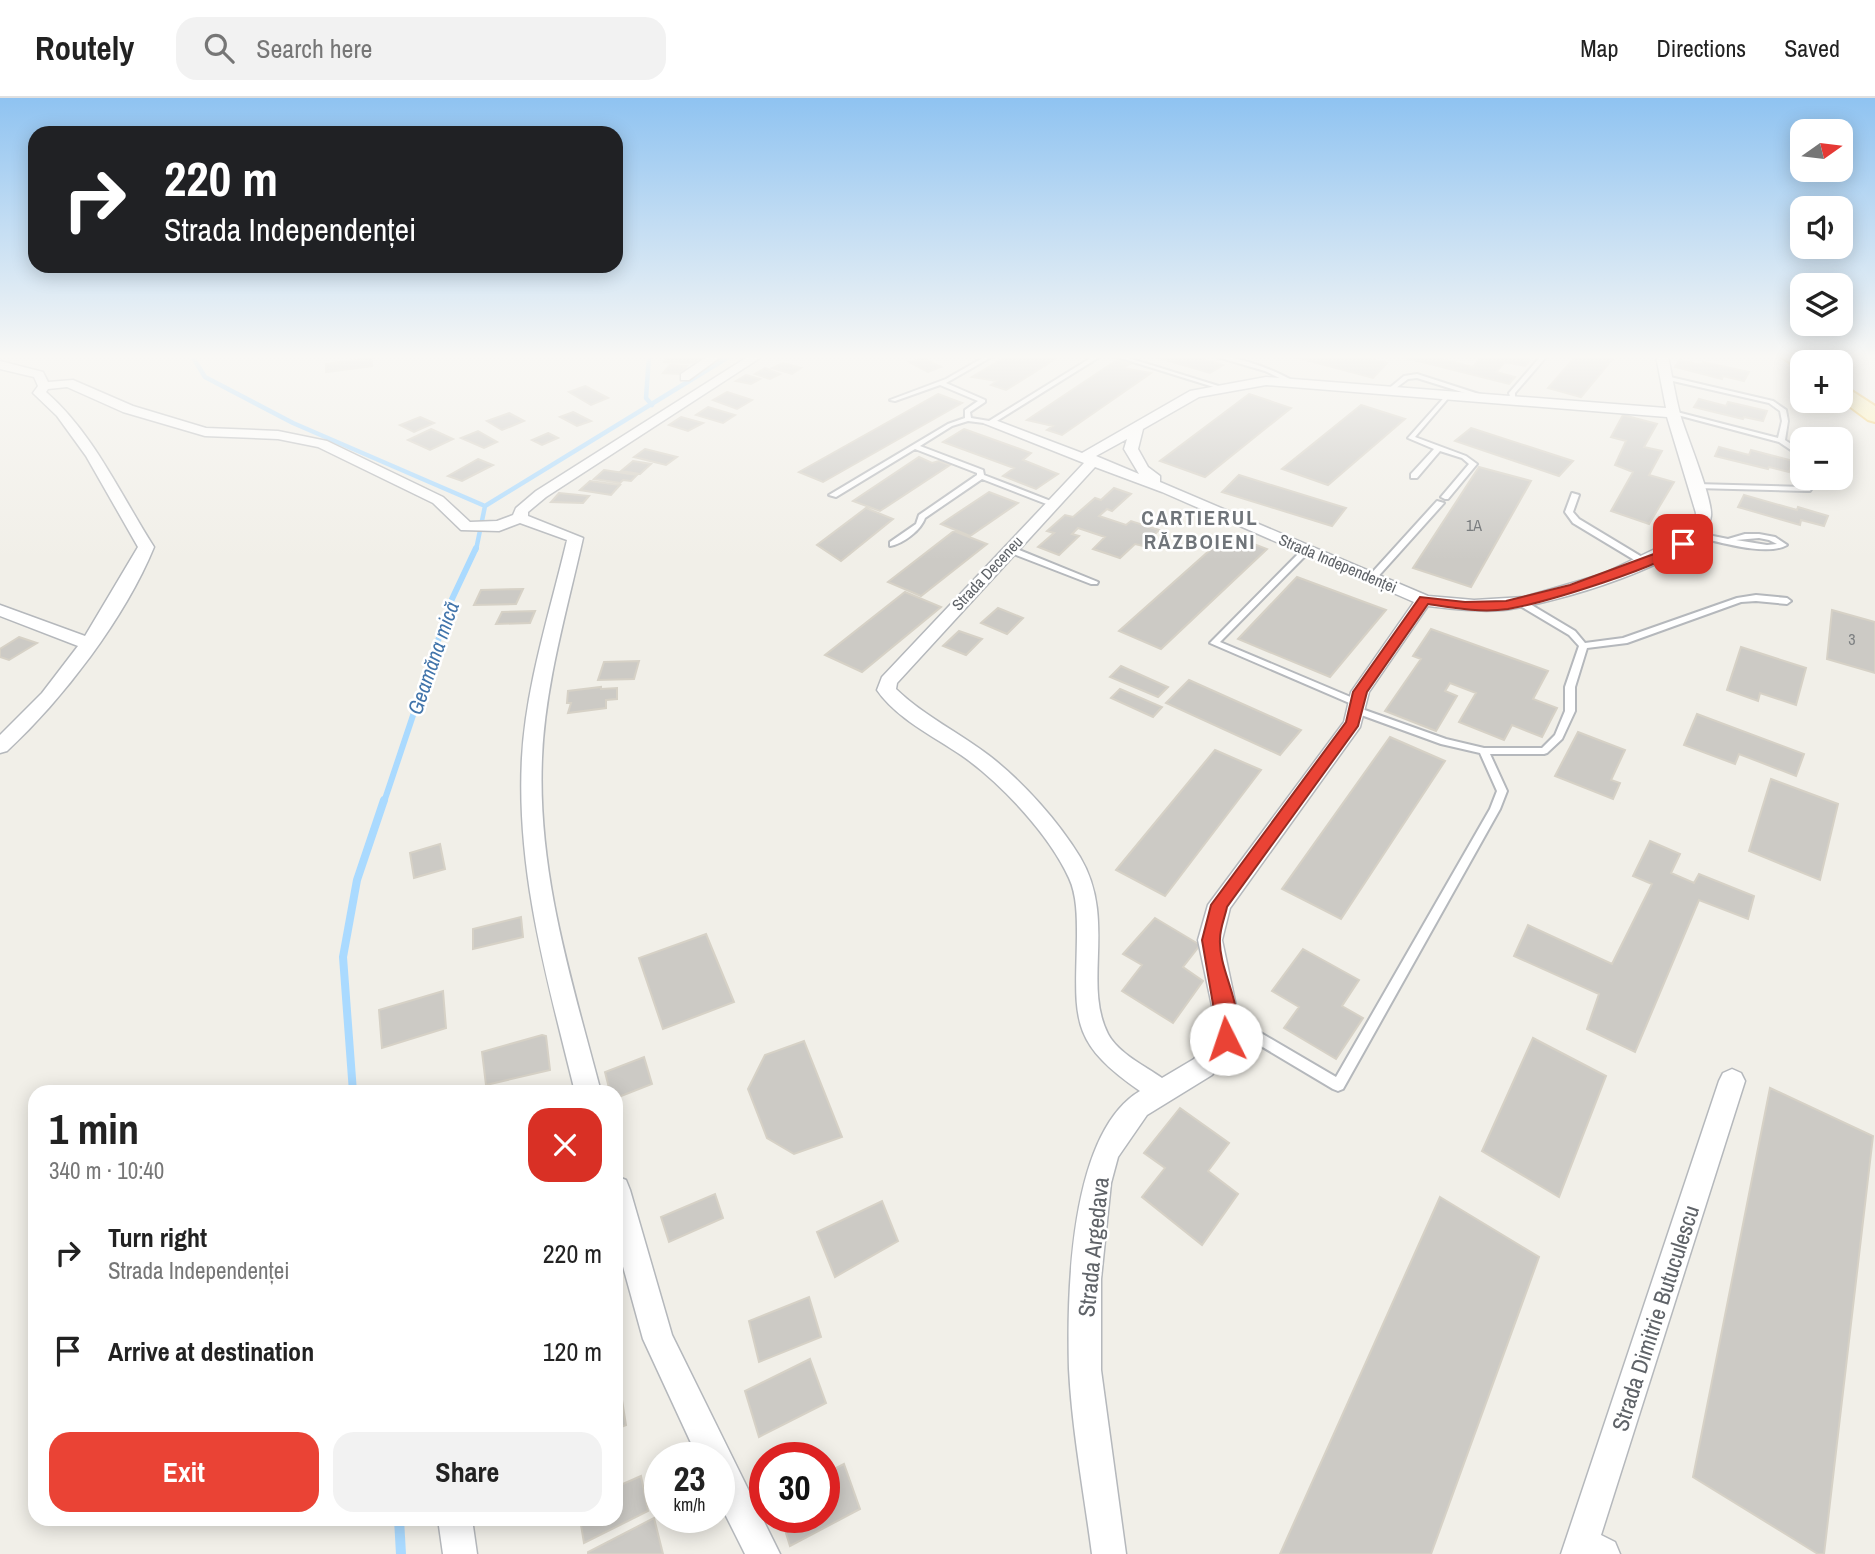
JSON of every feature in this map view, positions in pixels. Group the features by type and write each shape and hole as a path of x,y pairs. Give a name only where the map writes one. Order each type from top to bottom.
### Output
{"street":[{"path":"0,746 58,687 90,644 138,568 146,547 113,494 93,455 70,424"},
{"path":"177,424 205,432 278,435 322,444 416,488 449,508 466,527 474,528 499,526 520,519 527,503 651,424"},
{"name":"Strada Independenței","path":"992,424 1090,458 1167,489 1424,600 1465,606 1520,602 1555,594 1667,554 1696,534"},
{"name":"Strada Deceneu","path":"1141,424 1090,458 888,681 886,690 998,772 1072,863 1084,889 1089,929 1087,990 1098,1039 1119,1061 1162,1092"},
{"path":"1676,424 1704,513 1701,527 1696,534"},
{"path":"1137,426 1131,449 1135,459 1142,469 1167,489"},
{"path":"520,519 528,524 575,538 575,548 550,639 538,701 532,758 533,824 544,919 586,1085"},
{"path":"1227,1020 1210,940 1219,905 1353,723 1360,692 1424,600"},
{"path":"0,610 90,644"},
{"name":"Strada Argedava","path":"1109,1554 1085,1370 1084,1321 1091,1232 1105,1153 1118,1130 1138,1106 1203,1067 1226,1039 1227,1020"},
{"name":"Strada Dimitrie Butuculescu","path":"1587,1551 1732,1081"},
{"path":"623,1214 658,1339 707,1442"},
{"path":"735,1498 763,1554"},
{"path":"456,1526 460,1554"}],"lane":[{"path":"833,495 953,424"},
{"path":"1371,579 1473,464 1470,460 1410,438 1422,424"},
{"path":"1715,424 1781,441 1790,447"},
{"path":"1781,441 1784,424"},
{"path":"915,446 979,472 981,476 1052,503"},
{"path":"1414,476 1438,448"},
{"path":"892,544 919,525 922,517 981,476"},
{"path":"1696,486 1790,489"},
{"path":"1575,495 1569,512 1576,521 1644,562"},
{"path":"1696,534 1732,539 1762,548 1783,545 1774,539 1741,536 1732,539"},
{"path":"1009,549 1094,582"},
{"path":"1307,550 1214,643 1444,743 1484,751 1544,751 1559,737 1570,710 1570,687 1583,646"},
{"path":"1583,646 1624,641 1740,600 1787,601"},
{"path":"1520,602 1572,633 1583,646"},
{"path":"1227,1020 1338,1085 1495,809 1502,791 1484,751"}],"building":[{"path":"403,424 432,424 414,432 400,425"},
{"path":"492,424 517,424 502,430"},
{"path":"671,424 701,424 688,431"},
{"path":"885,424 925,424 823,482 799,472"},
{"path":"1044,424 1078,424 1062,435 1047,430 1053,426"},
{"path":"1209,424 1271,424 1205,477 1160,461"},
{"path":"1338,424 1399,424 1328,485 1282,469"},
{"path":"1618,424 1657,424 1644,447 1662,451 1649,475 1674,482 1649,524 1611,511 1633,472 1615,465 1626,441 1611,437"},
{"path":"1471,428 1573,461 1559,476 1455,441"},
{"path":"431,429 453,439 430,450 408,440"},
{"path":"964,429 1031,453 1023,460 1058,474 1036,489 1003,476 1014,468 943,442"},
{"path":"478,431 497,442 484,448 461,438"},
{"path":"548,433 558,438 542,445 532,440"},
{"path":"1719,447 1749,455 1751,450 1790,460 1790,469 1789,472 1769,467 1768,469 1715,456"},
{"path":"645,449 677,457 666,465 634,457"},
{"path":"919,457 932,463 939,461 950,465 880,511 853,501"},
{"path":"478,459 493,465 462,481 448,476"},
{"path":"633,461 651,464 640,474 621,471"},
{"path":"1479,467 1531,481 1471,587 1413,568"},
{"path":"604,470 637,475 631,481 623,480 620,483 594,479"},
{"path":"1239,475 1346,508 1332,526 1222,492"},
{"path":"590,481 620,485 611,495 580,490"},
{"path":"1114,488 1131,494 1112,511 1107,509 1099,516 1126,525 1131,521 1159,530 1143,546 1135,544 1120,558 1093,549 1105,537 1078,528 1072,534 1079,536 1059,555 1038,547 1054,533 1047,531 1065,515 1073,517 1095,498 1101,500"},
{"path":"989,492 1018,503 970,536 941,524"},
{"path":"559,493 589,496 583,503 551,502"},
{"path":"1744,495 1828,516 1824,526 1801,520 1800,525 1738,507"},
{"path":"866,508 893,519 841,561 817,545"},
{"path":"954,531 987,544 921,596 888,582"},
{"path":"1228,534 1267,549 1161,649 1119,631"},
{"path":"1297,577 1386,610 1330,677 1238,639"},
{"path":"523,589 516,604 474,605 481,590"},
{"path":"905,592 941,607 862,672 825,655"},
{"path":"998,608 1023,618 1007,634 981,623"},
{"path":"1832,610 1875,622 1875,673 1827,659"},
{"path":"535,611 530,623 496,624 502,612"},
{"path":"1431,629 1548,671 1533,699 1557,708 1542,737 1512,725 1504,740 1459,722 1476,693 1450,683 1445,691 1457,696 1436,731 1385,711 1421,659 1413,656"},
{"path":"959,631 982,639 966,655 943,646"},
{"path":"19,637 37,643 9,660 0,657 0,649"},
{"path":"1741,647 1806,668 1796,705 1760,693 1758,701 1727,690"},
{"path":"639,661 634,679 598,680 604,662"},
{"path":"1121,666 1168,687 1158,697 1110,677"},
{"path":"1189,680 1301,730 1280,755 1166,703"},
{"path":"617,688 617,699 606,700 606,708 568,713 571,703 567,703 568,691"},
{"path":"1120,689 1162,707 1153,717 1111,698"},
{"path":"1697,714 1804,754 1796,776 1739,754 1735,764 1684,745"},
{"path":"1578,732 1625,750 1611,780 1620,783 1613,799 1555,776"},
{"path":"1390,737 1445,761 1341,919 1282,889"},
{"path":"1215,750 1261,770 1165,896 1116,870"},
{"path":"1771,779 1838,804 1820,880 1749,851"},
{"path":"1650,841 1680,854 1671,873 1694,883 1699,874 1754,896 1748,919 1699,900 1635,1052 1587,1029 1599,994 1514,956 1528,925 1612,964 1652,884 1633,876"},
{"path":"440,844 445,869 414,878 410,853"},
{"path":"521,917 523,937 473,949 473,929"},
{"path":"1155,918 1200,945 1183,967 1203,981 1173,1023 1122,991 1142,965 1123,954"},
{"path":"706,934 734,1002 663,1029 639,958"},
{"path":"1303,949 1359,980 1342,1006 1363,1018 1336,1059 1284,1028 1299,1007 1272,991"},
{"path":"443,991 446,1028 382,1048 379,1010"},
{"path":"546,1036 550,1070 486,1085 482,1052"},
{"path":"1533,1038 1606,1076 1559,1197 1482,1151"},
{"path":"804,1041 842,1137 794,1154 767,1138 748,1089 765,1055"},
{"path":"644,1057 652,1084 623,1095 623,1085 608,1085 605,1072"},
{"path":"1770,1088 1873,1136 1824,1554 1818,1554 1693,1477"},
{"path":"1180,1108 1229,1143 1208,1171 1238,1194 1202,1245 1142,1197 1165,1168 1144,1153"},
{"path":"715,1194 723,1218 669,1242 661,1217"},
{"path":"1440,1197 1539,1257 1431,1554 1280,1554"},
{"path":"882,1201 898,1241 835,1277 817,1232"},
{"path":"809,1297 821,1337 759,1362 749,1321"},
{"path":"810,1359 826,1403 759,1437 745,1391"},
{"path":"844,1464 860,1509 840,1520 840,1466"},
{"path":"641,1476 644,1513 623,1524 623,1484"},
{"path":"644,1523 644,1533 658,1533 663,1554 588,1554"},
{"path":"581,1526 618,1526 584,1543"},
{"path":"786,1533 815,1533 790,1546"}],"waterway":[{"path":"295,424 485,506"},
{"name":"Geamăna mică","path":"485,506 619,424"},
{"name":"Geamăna mică","path":"476,550 485,506"},
{"name":"Geamăna mică","path":"384,802 452,599 476,548"},
{"name":"Geamăna mică","path":"352,1085 343,957 357,880 384,800"},
{"name":"Geamăna mică","path":"399,1526 401,1554"}],"district":[{"name":"CARTIERUL RĂZBOIENI","path":"1200,529"}],"route":[{"path":"1226,1039 1227,1020 1210,940 1219,905 1353,723 1360,692 1424,600 1465,606 1506,605 1574,588 1667,554 1683,544"}]}
